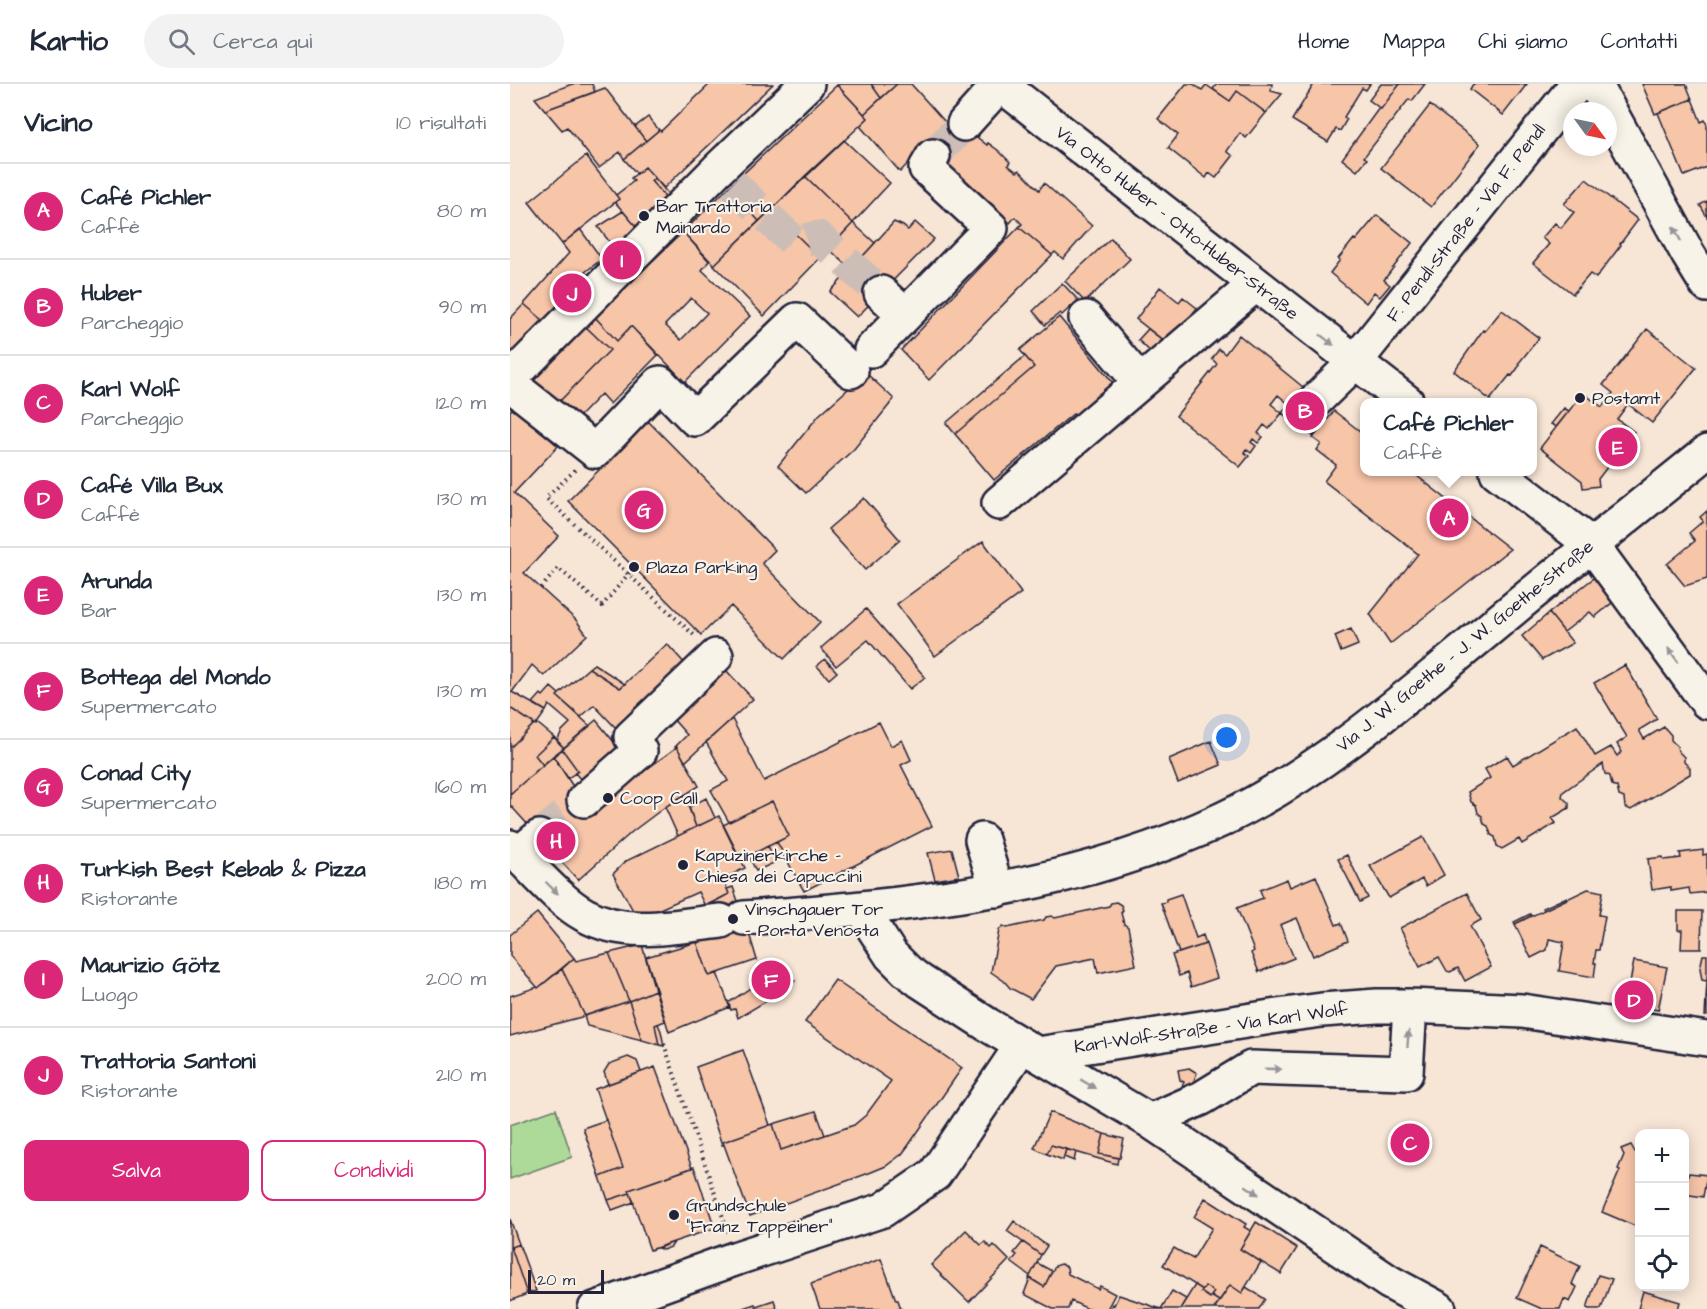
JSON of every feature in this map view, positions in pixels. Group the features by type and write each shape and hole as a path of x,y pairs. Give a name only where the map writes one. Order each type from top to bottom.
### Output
{"street":[{"path":"807,84 724,177 510,381 520,392 595,451 660,383 695,419 797,320 861,360 893,304 991,228 926,168 933,156"},
{"path":"964,124 1000,84"},
{"name":"Via Otto Huber - Otto-Huber-Straße","path":"1000,84 1402,398"},
{"name":"F. Pendl-Straße - Via F. Pendl","path":"1305,411 1355,362 1577,84"},
{"path":"1595,84 1707,285"},
{"path":"999,502 1256,284"},
{"path":"1086,318 1140,382"},
{"name":"Via J. W. Goethe - J. W. Goethe-Straße","path":"522,846 568,904 585,916 625,928 645,929 939,900 997,890 1107,864 1149,850 1225,818 1298,776 1373,723 1707,452"},
{"path":"1504,476 1592,544 1707,702"},
{"path":"584,800 640,751 631,737 716,656"},
{"path":"982,840 997,890"},
{"path":"864,908 870,924 880,939 907,971 988,1025 1150,1121 1389,1282 1439,1309"},
{"path":"1150,1121 1202,1098 1251,1068 1406,1073 1410,1005"},
{"name":"Karl-Wolf-Straße - Via Karl Wolf","path":"1030,1049 1322,1010 1410,1005 1522,1011 1707,1039"},
{"path":"595,1309 737,1258 882,1210 935,1174 1030,1049"}],"path":[{"path":"595,451 546,498 716,656"},
{"path":"541,588 558,568 602,606 634,567"},
{"path":"664,1044 737,1258"}],"green space":[{"path":"556,1109 572,1157 510,1179 510,1125"}],"building":[{"path":"572,84 592,84 595,92 545,110 535,98"},
{"path":"710,84 773,84 664,188 645,167 637,174 624,159 659,130 661,131"},
{"path":"871,84 881,98 864,114 837,85"},
{"path":"871,84 897,84 881,98"},
{"path":"897,84 911,84 946,123 900,172 860,126 868,118 864,114"},
{"path":"1186,84 1193,84 1202,90 1206,85 1230,101 1237,91 1266,113 1246,138 1240,133 1227,151 1233,156 1216,178 1209,173 1206,178 1168,148 1178,135 1158,119"},
{"path":"1217,84 1272,84 1271,91 1282,94 1266,113 1237,91 1230,101 1213,89"},
{"path":"1314,84 1370,84 1366,90 1362,88 1344,117 1347,119 1340,131 1336,129 1328,142 1292,120"},
{"path":"1381,84 1400,84 1381,109 1369,100"},
{"path":"1400,84 1425,84 1412,101 1409,99 1364,157 1367,159 1357,171 1342,159 1379,108 1381,109"},
{"path":"1473,84 1527,84 1503,115 1470,89"},
{"path":"1642,84 1686,84 1692,99 1655,114"},
{"path":"837,85 868,118 759,221 728,188"},
{"path":"605,88 646,141 624,159 620,152 599,168 567,127 562,130 545,110"},
{"path":"1692,99 1701,122 1705,120 1707,125 1707,167 1684,176 1658,113"},
{"path":"1430,105 1480,144 1431,207 1381,168"},
{"path":"953,115 979,135 978,138 999,151 1010,162 1008,165 1017,172 1019,170 1039,190 1044,183 1092,226 1063,259 1055,252 1052,255 1019,227 1022,224 1015,217 1010,223 923,148"},
{"path":"648,117 659,130 646,141 635,127"},
{"path":"844,140 890,183 853,223 805,176"},
{"path":"586,156 619,199 562,244 529,202"},
{"path":"645,167 655,178 651,181 671,204 640,231 615,202 619,199 616,195 634,181 631,178"},
{"path":"805,176 853,223 820,258 771,210"},
{"path":"655,178 669,195 671,204 651,181"},
{"path":"1586,179 1638,220 1596,278 1590,274 1573,294 1533,263 1549,244 1542,238 1555,223 1561,228 1574,212 1564,204"},
{"path":"728,188 759,221 714,265 683,232"},
{"path":"1707,201 1707,217 1700,205"},
{"path":"771,210 820,258 764,316 714,265"},
{"path":"623,211 640,231 615,249 598,227"},
{"path":"1377,215 1412,243 1384,280 1390,285 1380,297 1374,292 1366,303 1330,273 1354,239 1356,240"},
{"path":"894,222 908,230 915,222 934,239 857,317 830,292"},
{"path":"853,223 875,243 851,269 829,249"},
{"path":"1019,227 1052,255 929,380 901,350"},
{"path":"580,229 602,259 585,272 592,279 550,326 524,304 569,253 562,244"},
{"path":"683,232 709,261 702,270 750,316 685,382 631,326 617,341 594,316","holes":["691,298 707,313 681,340 665,325"]},
{"path":"1111,238 1130,259 1085,302 1065,281"},
{"path":"1062,283 1078,300 1062,315 1060,313 1045,325 1033,311"},
{"path":"1160,287 1179,302 1183,297 1197,308 1168,344 1136,319"},
{"path":"524,304 549,325 510,368 510,319"},
{"path":"1502,310 1539,338 1518,364 1520,365 1512,376 1510,375 1492,398 1488,398 1454,371 1483,330 1485,331"},
{"path":"594,316 617,341 631,326 658,355 610,404 601,394 572,424 555,406 610,350 584,325"},
{"path":"1059,317 1119,390 1081,422 1074,413 994,480 955,434 1034,367 1020,350"},
{"path":"584,325 610,350 555,406 527,379"},
{"path":"1148,329 1165,342 1155,356 1138,340"},
{"path":"1647,329 1696,368 1652,423 1628,404 1617,419 1634,432 1598,479 1599,486 1583,488 1582,481 1540,448 1583,393 1602,407 1613,393 1603,385"},
{"path":"1239,335 1303,387 1289,404 1278,395 1271,404 1282,413 1269,429 1264,425 1258,433 1263,437 1258,443 1253,439 1251,442 1256,446 1251,453 1246,449 1244,452 1249,456 1240,467 1176,416 1217,364 1212,359 1219,349 1225,354"},
{"path":"1025,356 1034,367 955,434 946,423"},
{"path":"866,373 894,399 854,449 806,493 778,466 819,415"},
{"path":"1289,404 1299,412 1324,423 1313,436 1282,413"},
{"path":"514,407 558,446 514,493 559,536 524,573 576,620 587,635 544,676 532,665 512,692 510,691 510,411"},
{"path":"1564,408 1569,411 1556,427 1551,424"},
{"path":"1334,411 1360,431 1360,476 1417,476 1510,549 1390,644 1370,614 1418,554 1324,481 1336,465 1317,450 1321,444 1313,438"},
{"path":"648,421 775,550 762,563 820,622 784,659 731,606 701,635 568,501"},
{"path":"864,498 900,540 865,570 828,529"},
{"path":"1707,511 1707,579 1685,586 1667,564 1695,541 1689,533 1703,521 1700,517"},
{"path":"983,541 1021,593 935,656 897,604"},
{"path":"1595,577 1613,602 1595,617 1590,612 1564,632 1549,613"},
{"path":"866,609 925,677 910,689 868,640 836,666 821,648"},
{"path":"1549,613 1573,643 1542,660 1522,636"},
{"path":"1351,629 1358,645 1341,652 1335,636"},
{"path":"667,644 688,667 639,713 616,728 594,705 581,717 557,696 589,668 620,688"},
{"path":"825,659 837,672 829,679 817,666"},
{"path":"594,664 625,684 620,688 589,668"},
{"path":"1625,665 1657,719 1639,730 1644,739 1664,727 1684,757 1684,762 1690,768 1690,774 1631,810 1625,807 1624,798 1619,796 1617,787 1612,785 1610,776 1605,774 1603,764 1563,792 1562,797 1569,803 1569,808 1552,818 1556,823 1522,844 1519,839 1502,849 1497,846 1495,837 1484,824 1468,792 1490,778 1485,769 1507,756 1513,765 1577,726 1595,756 1611,747 1617,756 1622,752 1617,744 1627,737 1594,683"},
{"path":"725,669 753,699 685,762 675,747 687,735 672,718"},
{"path":"551,687 559,694 557,696 590,726 564,748 557,741 562,731 570,723 549,705 546,711 533,703"},
{"path":"510,691 546,711 536,725 510,708"},
{"path":"510,708 534,724 510,748"},
{"path":"732,719 764,781 879,722 891,746 902,740 911,760 901,765 932,826 804,891 777,842 789,836 772,801 729,822 711,790 728,781 706,742"},
{"path":"596,720 619,748 581,780 575,773 578,771 562,749"},
{"path":"537,723 554,737 535,755 543,765 510,794 510,748"},
{"path":"554,737 564,748 543,765 535,755"},
{"path":"1211,741 1221,765 1178,783 1169,759"},
{"path":"677,747 699,786 665,807 633,831 578,880 510,805 510,794 553,756 576,791 592,809"},
{"path":"562,749 578,771 568,778 553,756"},
{"path":"684,795 696,827 678,836 665,807"},
{"path":"706,798 715,818 696,827 689,807"},
{"path":"772,801 789,836 740,860 723,825"},
{"name":"Kapuzinerkirche - Chiesa dei Capuccini","path":"719,816 745,868 723,879 729,894 705,906 698,892 653,912 635,914 613,874 626,861"},
{"path":"1423,837 1444,875 1426,886 1422,879 1389,898 1370,866"},
{"path":"777,842 785,857 776,862 768,846"},
{"path":"768,846 776,862 756,871 749,856"},
{"path":"952,849 959,876 935,880 928,853"},
{"path":"1703,850 1703,855 1707,854 1707,892 1690,894 1689,888 1671,891 1671,887 1652,890 1648,859 1681,858 1680,853"},
{"path":"1347,855 1368,898 1360,902 1338,859"},
{"path":"1316,876 1336,925 1341,923 1348,941 1313,956 1297,918 1280,925 1294,958 1259,972 1251,953 1254,951 1237,908 1263,898 1260,890 1287,879 1290,887"},
{"path":"733,887 739,904 718,911 714,902 729,894 727,889"},
{"path":"1588,889 1603,892 1599,915 1605,916 1599,950 1596,950 1594,977 1559,971 1564,942 1549,939 1547,950 1531,958 1515,924"},
{"path":"1467,893 1481,920 1470,926 1491,967 1465,981 1458,968 1447,971 1439,957 1420,967 1400,928"},
{"path":"1181,894 1196,938 1203,935 1206,944 1179,953 1161,903"},
{"path":"1567,897 1567,899 1544,910 1543,908"},
{"path":"1116,902 1123,910 1121,913 1124,924 1128,927 1136,965 1098,973 1095,958 1056,966 1031,999 1010,988 991,972 999,930 1003,926 1007,928 1044,920 1046,917 1055,918 1109,906"},
{"path":"1678,911 1702,911 1701,949 1681,949 1682,930 1678,930"},
{"path":"537,913 574,958 538,988 510,956 510,935"},
{"path":"1530,914 1531,916 1515,924 1514,922"},
{"path":"748,930 757,960 709,976 697,942"},
{"path":"697,942 709,976 717,973 730,1007 669,1032 646,957"},
{"path":"1206,944 1217,978 1191,987 1187,973 1179,976 1172,955"},
{"path":"642,945 655,990 629,1001 609,953"},
{"path":"609,953 629,1001 585,1016 562,969 574,958 576,961"},
{"path":"1703,955 1707,955 1707,981 1702,980 1700,968"},
{"path":"1634,961 1667,967 1658,1010 1626,1003"},
{"path":"780,968 795,981 738,1018 735,1009 731,1010 728,1003"},
{"path":"562,969 585,1016 510,1036 510,996 538,988"},
{"path":"835,980 962,1068 902,1154 886,1166 750,1216 723,1142 773,1124 781,1150 854,1125 866,1115 891,1081 805,1022"},
{"path":"1707,981 1707,1016 1705,1016"},
{"path":"655,990 665,1021 655,1025 659,1045 642,1040 629,1001"},
{"path":"629,1001 642,1040 587,1026 584,1016"},
{"path":"658,1024 664,1046 659,1045 655,1025"},
{"path":"743,1050 770,1125 723,1142 724,1145 722,1145 696,1067"},
{"path":"628,1057 637,1061 641,1072 608,1084 604,1072 609,1064"},
{"path":"655,1067 692,1168 629,1190 630,1193 608,1200 600,1177 623,1168 595,1089"},
{"path":"1189,1068 1197,1073 1193,1083 1197,1085 1193,1091 1182,1086 1184,1082 1180,1080 1178,1070"},
{"path":"816,1111 825,1135 781,1150 773,1124"},
{"path":"1050,1112 1104,1134 1099,1154 1118,1158 1117,1164 1051,1145 1047,1154 1034,1148"},
{"path":"606,1120 623,1168 600,1177 583,1128"},
{"path":"1104,1134 1124,1139 1120,1158 1099,1154"},
{"path":"1051,1145 1066,1149 1063,1160 1047,1154"},
{"path":"1631,1145 1635,1152 1635,1226 1602,1212 1620,1170 1618,1169 1624,1155 1621,1149"},
{"path":"1066,1149 1076,1152 1074,1161 1064,1157"},
{"name":"Grundschule \"Franz Tappeiner\"","path":"694,1167 715,1228 650,1250 629,1190"},
{"path":"1689,1173 1707,1175 1703,1197 1689,1195"},
{"path":"630,1193 634,1202 612,1210 608,1200"},
{"path":"1205,1198 1246,1224 1244,1227 1251,1231 1240,1249 1261,1262 1242,1293 1230,1285 1219,1301 1211,1296 1214,1292 1205,1286 1203,1290 1163,1265 1174,1248 1193,1259 1212,1228 1194,1217"},
{"path":"510,1219 519,1244 511,1247 527,1294 510,1301"},
{"path":"1014,1221 1047,1246 1041,1255 1007,1231"},
{"path":"1256,1222 1297,1248 1281,1274 1240,1249"},
{"path":"966,1230 981,1245 985,1242 991,1248 994,1245 1009,1260 969,1302 931,1265"},
{"path":"674,1242 671,1247 663,1250 658,1248"},
{"path":"1023,1242 1041,1255 1030,1276 1011,1262 1017,1255 1014,1253"},
{"path":"519,1244 536,1291 527,1294 511,1247"},
{"path":"1540,1247 1580,1266 1572,1284 1577,1287 1570,1302 1564,1299 1560,1309 1542,1309 1517,1298"},
{"path":"881,1259 901,1309 820,1309 811,1284"},
{"path":"1037,1263 1052,1271 1044,1287 1029,1278"},
{"path":"1061,1264 1067,1267 1068,1274 1098,1289 1100,1286 1115,1294 1107,1309 1088,1309 1071,1301 1068,1309 1053,1309 1024,1294 1030,1278 1044,1287 1055,1266"},
{"path":"1598,1275 1612,1279 1601,1309 1589,1309 1587,1308"},
{"path":"1195,1285 1210,1298 1211,1296 1219,1301 1214,1309 1180,1309"},
{"path":"1230,1285 1242,1293 1246,1287 1265,1299 1259,1309 1214,1309"},
{"path":"1205,1286 1214,1292 1210,1298 1201,1292"},
{"path":"1172,1291 1186,1299 1180,1309 1161,1309"},
{"path":"1643,1291 1680,1302 1678,1309 1638,1309"},
{"path":"1119,1295 1161,1309 1110,1309"},
{"path":"774,1300 777,1309 740,1309 755,1304 756,1306"}],"tunnel":[{"path":"933,156 964,124"},
{"path":"732,184 795,243 818,237 881,293"},
{"path":"539,837 584,800"}],"place":[{"name":"Bar Trattoria Mainardo","path":"644,216"},
{"name":"Maurizio Götz","path":"622,260"},
{"name":"Trattoria Santoni","path":"572,293"},
{"name":"Postamt","path":"1580,398"},
{"name":"Huber","path":"1305,411"},
{"name":"Arunda","path":"1618,447"},
{"name":"Conad City","path":"644,510"},
{"name":"Café Pichler","path":"1449,518"},
{"name":"Plaza Parking","path":"634,567"},
{"name":"Coop Call","path":"608,798"},
{"name":"Turkish Best Kebab & Pizza","path":"556,841"},
{"name":"Kapuzinerkirche - Chiesa dei Capuccini","path":"683,865"},
{"name":"Vinschgauer Tor - Porta Venosta","path":"733,919"},
{"name":"Bottega del Mondo","path":"771,980"},
{"name":"Café Villa Bux","path":"1634,1000"},
{"name":"Karl Wolf","path":"1410,1143"},
{"name":"Grundschule \"Franz Tappeiner\"","path":"674,1215"}]}
